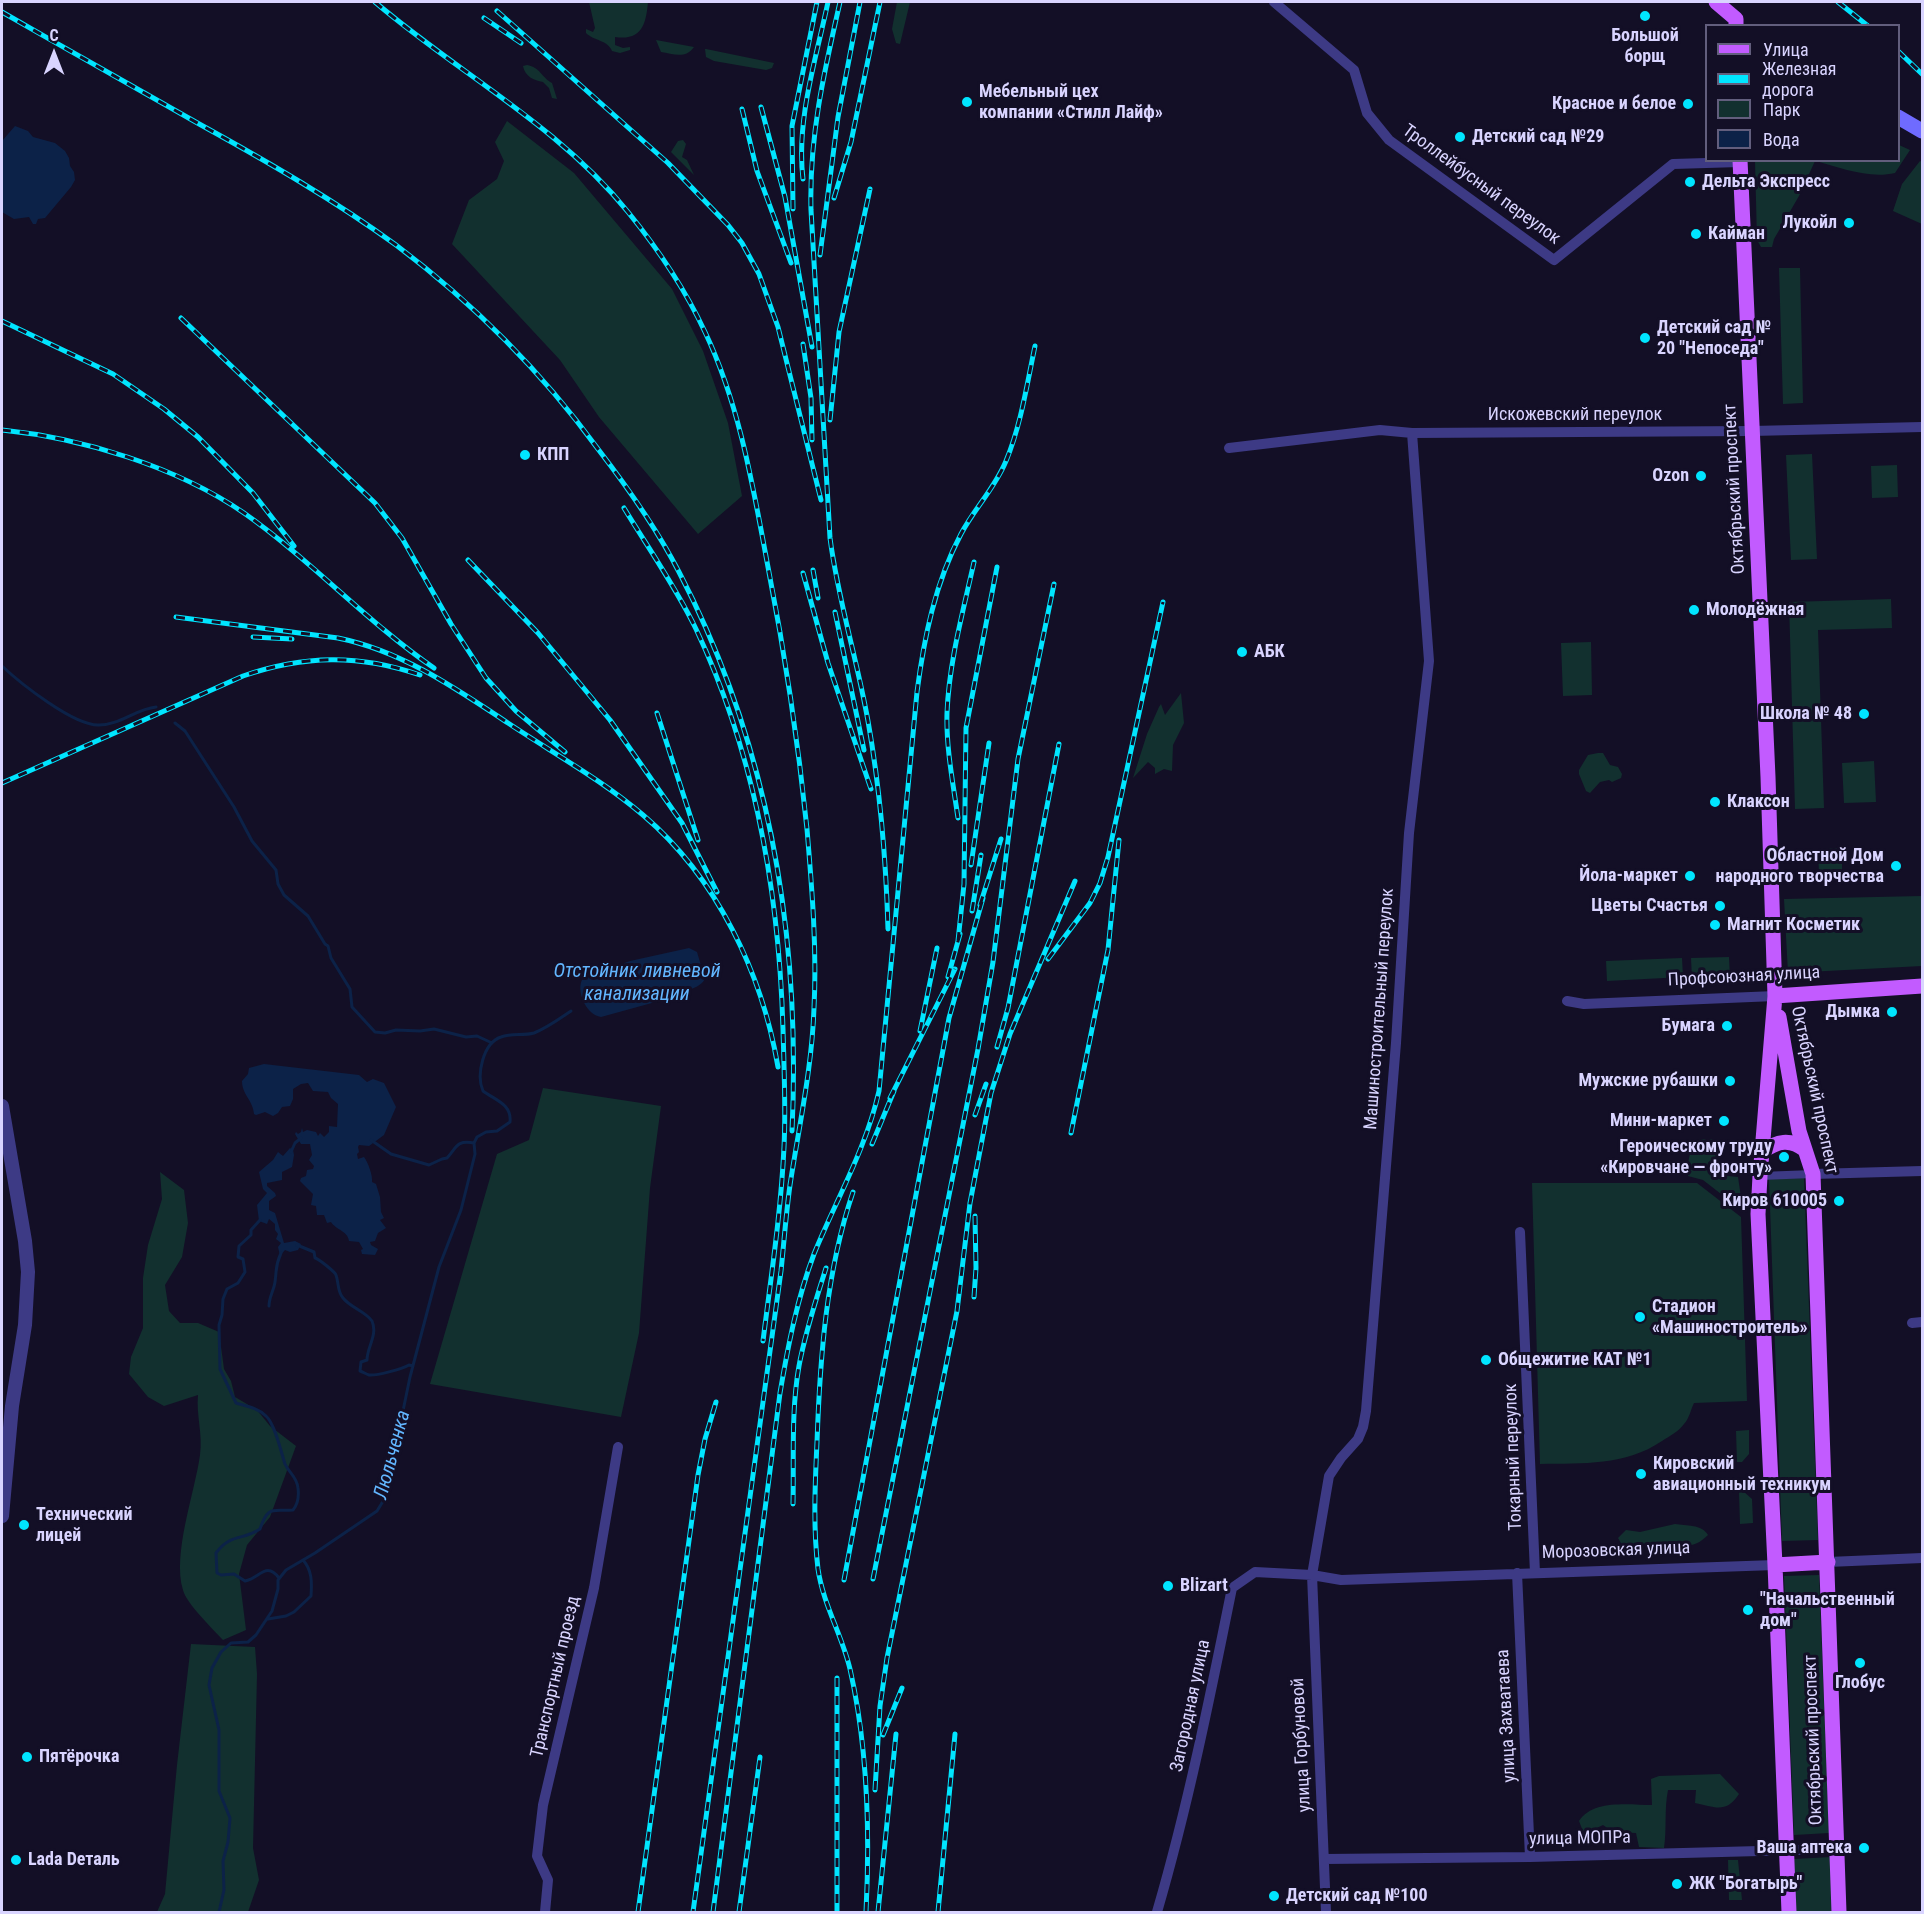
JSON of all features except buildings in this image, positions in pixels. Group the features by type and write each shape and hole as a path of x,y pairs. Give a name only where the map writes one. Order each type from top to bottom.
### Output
{"main road":[{"path":"1716,2 1740,23"},
{"path":"1900,118 1923,131"},
{"name":"Октябрьский проспект","path":"1740,162 1768,777 1775,996 1760,1176 1759,1226 1789,1912"},
{"name":"Профсоюзная улица","path":"1775,996 1923,986"},
{"name":"Октябрьский проспект","path":"1775,996 1799,1131 1813,1174 1839,1912"},
{"path":"1762,1152 1773,1144 1782,1142 1789,1142 1805,1150"},
{"name":"Морозовская улица","path":"1775,1565 1828,1562"}],"street":[{"name":"Троллейбусный переулок","path":"1274,2 1354,70 1366,113 1389,140 1554,260 1673,164 1718,162"},
{"name":"Искожевский переулок","path":"1229,448 1380,430 1412,433 1923,428"},
{"name":"Машиностроительный переулок","path":"1312,1575 1329,1476 1358,1439 1366,1411 1396,1043 1409,833 1429,661 1412,433"},
{"name":"Профсоюзная улица","path":"1567,1001 1584,1004 1775,996"},
{"path":"2,1106 25,1241 28,1272 26,1325 12,1406 2,1516"},
{"path":"1760,1176 1923,1171"},
{"name":"Токарный переулок","path":"1520,1232 1535,1573"},
{"name":"Транспортный проезд","path":"545,1912 548,1880 537,1856 540,1826 546,1790 594,1588 618,1447"},
{"name":"Морозовская улица","path":"1828,1562 1923,1558"},
{"name":"Морозовская улица","path":"1312,1575 1341,1580 1775,1565"},
{"name":"Загородная улица","path":"1157,1912 1173,1859 1201,1743 1232,1588 1255,1572 1312,1575"},
{"name":"улица Захватаева","path":"1517,1573 1530,1857"},
{"name":"улица Горбуновой","path":"1312,1575 1326,1912"},
{"name":"улица МОПРа","path":"1324,1858 1530,1857 1836,1849"}],"green space":[{"path":"589,2 648,2 646,17 641,29 631,36 615,37 615,45 623,48 630,47 630,50 620,53 612,51 610,47 586,33 586,29 593,32 595,28"},
{"path":"897,2 910,2 900,44 896,43 892,29"},
{"path":"656,40 694,47 687,53 670,54 661,52"},
{"path":"705,49 774,63 772,68 766,70 714,61 706,57"},
{"path":"523,66 535,68 552,83 557,99 552,98 549,88 543,82 528,75"},
{"path":"507,121 574,173 672,289 703,351 728,423 742,496 698,534 599,417 560,360 452,244 469,200 497,179 504,161 495,142"},
{"path":"683,140 686,144 682,157 687,160 694,175 671,152 678,141"},
{"path":"1900,145 1910,150 1895,173 1875,175 1820,162 1900,162"},
{"path":"1920,161 1922,162 1922,224 1893,211 1902,184"},
{"path":"1755,162 1815,162 1772,247 1761,247 1757,240"},
{"path":"1779,268 1800,268 1803,403 1783,404"},
{"path":"1812,454 1817,559 1791,560 1786,455"},
{"path":"1897,465 1898,497 1872,498 1871,466"},
{"path":"1891,599 1892,628 1818,630 1824,808 1795,809 1789,602"},
{"path":"1591,642 1592,695 1563,696 1561,643"},
{"path":"1181,693 1184,723 1173,745 1172,771 1164,769 1155,774 1155,768 1148,762 1133,778 1147,734 1159,707 1161,704 1165,715"},
{"path":"1603,753 1610,765 1618,767 1622,774 1621,778 1612,782 1609,780 1600,782 1590,793 1586,791 1579,770 1588,755"},
{"path":"1874,761 1876,802 1844,803 1842,763"},
{"path":"1842,848 1842,872 1819,873 1818,849"},
{"path":"1922,896 1922,966 1788,973 1784,899"},
{"path":"1729,957 1730,978 1692,979 1691,958"},
{"path":"1682,958 1683,977 1607,981 1606,961"},
{"path":"543,1088 661,1106 650,1188 639,1333 621,1417 430,1384 497,1154 529,1140"},
{"path":"1700,1139 1715,1139 1717,1175 1738,1177 1743,1211 1703,1180 1688,1176 1691,1151"},
{"path":"160,1172 184,1190 188,1223 182,1257 165,1285 169,1311 180,1323 198,1323 219,1332 224,1369 231,1381 235,1397 257,1410 270,1426 296,1446 270,1517 247,1545 239,1574 246,1630 223,1640 189,1602 183,1590 180,1575 182,1541 200,1455 198,1395 164,1406 148,1397 129,1374 131,1357 143,1328 143,1278 148,1245 162,1199"},
{"path":"1804,1178 1818,1540 1782,1541 1769,1179"},
{"name":"Стадион «Машиностроитель»","path":"1532,1183 1697,1183 1741,1217 1747,1401 1694,1403 1680,1429 1648,1449 1633,1455 1603,1462 1540,1464"},
{"path":"1749,1430 1749,1454 1742,1462 1737,1462 1736,1431"},
{"path":"1743,1491 1752,1499 1753,1523 1740,1524 1739,1492"},
{"path":"1675,1524 1698,1527 1708,1535 1692,1545 1664,1543 1622,1545 1618,1538 1626,1530 1640,1532"},
{"path":"1819,1575 1829,1833 1794,1835 1784,1576"},
{"path":"191,1644 255,1647 257,1674 253,1848 259,1880 248,1912 157,1912 165,1894"},
{"path":"1720,1774 1739,1794 1725,1807 1695,1803 1696,1790 1668,1790 1664,1848 1639,1847 1636,1833 1613,1832 1603,1825 1584,1834 1579,1821 1593,1809 1623,1804 1652,1805 1651,1779 1659,1776"},
{"path":"1831,1857 1833,1912 1796,1912 1794,1859"},
{"path":"1728,1860 1738,1860 1742,1900 1729,1900"}],"water":[{"path":"15,126 28,131 33,137 55,143 65,151 74,172 75,180 71,187 45,218 38,219 36,224 33,224 29,217 14,219 2,212 2,141"},
{"name":"Отстойник ливневой канализации","path":"689,948 697,952 705,979 693,989 670,998 601,1017 591,1012 583,1001 580,989 583,978 630,961"},
{"path":"264,1064 359,1075 367,1082 373,1079 384,1083 396,1107 384,1135 369,1146 359,1145 357,1154 358,1159 364,1157 366,1159 369,1166 372,1182 376,1184 380,1197 381,1212 384,1218 380,1220 386,1228 378,1233 375,1241 370,1242 378,1249 375,1255 362,1254 363,1249 359,1242 349,1241 344,1233 331,1222 327,1223 324,1215 317,1215 316,1206 311,1205 313,1194 300,1181 306,1176 307,1170 313,1169 314,1166 309,1160 312,1155 310,1144 301,1144 295,1134 301,1132 302,1128 303,1132 307,1130 316,1132 318,1136 320,1133 324,1137 329,1132 329,1126 337,1127 338,1104 328,1092 313,1091 308,1083 293,1089 290,1106 282,1107 273,1116 265,1112 254,1114 242,1081 248,1074 249,1068"},
{"path":"290,1148 294,1155 292,1167 282,1172 282,1180 267,1183 276,1196 269,1201 269,1210 275,1213 284,1243 295,1241 301,1244 298,1250 290,1252 285,1250 280,1256 278,1247 281,1243 276,1239 278,1234 275,1224 269,1219 267,1224 259,1221 257,1205 267,1193 263,1189 259,1172 273,1160 278,1152 283,1156"}],"waterway":[{"path":"2,666 48,702 76,719 88,723 107,724 156,707"},
{"path":"175,723 185,731 234,807 252,841 276,870 278,884 284,895 308,916 328,946 331,958 350,989 352,1007 375,1032 434,1029 466,1037 477,1036 492,1043"},
{"name":"Люльченка","path":"219,1912 224,1890 223,1861 228,1842 230,1818 219,1791 219,1730 209,1685 212,1668 221,1652 231,1643 248,1642 256,1635 272,1611 278,1580 286,1570 377,1511 385,1498 410,1377 439,1267 461,1210 475,1154 474,1143 477,1137 486,1132 497,1131 510,1122 506,1107 483,1091 480,1077 483,1060 495,1040 509,1035 534,1033 571,1011"},
{"path":"291,1152 295,1143 301,1138"},
{"path":"371,1140 391,1154 429,1165 447,1158 460,1144 474,1143"},
{"path":"260,1220 251,1230 251,1235 239,1246 238,1257 243,1259 245,1272 238,1283 227,1289 223,1299 219,1325 220,1369 236,1403 259,1411 269,1420 285,1464 296,1481 298,1497 293,1510 272,1511 266,1516 260,1529 227,1542 221,1547 216,1553 217,1573 234,1574 245,1581 270,1571 279,1578"},
{"path":"297,1245 314,1252 315,1258 333,1271 343,1298 372,1321 373,1336 367,1360 361,1362 360,1371 372,1375 409,1365 413,1366"},
{"path":"269,1306 281,1253"},
{"path":"268,1619 294,1612 311,1596 311,1576 303,1560"}],"railway":[{"path":"375,2 571,152 628,212 670,270 705,332 728,389 751,477 780,632 795,730 809,851 814,941 813,1030 790,1185 781,1271 693,1912"},
{"path":"793,209 792,126 817,2"},
{"path":"803,179 802,134 805,112 828,2"},
{"path":"840,2 823,79 815,131 811,210 830,538 864,698 876,772 882,824 888,929"},
{"path":"820,255 838,117 860,2"},
{"path":"834,198 851,142 880,2"},
{"path":"1838,2 1866,24"},
{"path":"497,11 668,163 728,225 742,243 759,274 778,327 821,500"},
{"path":"2,12 276,167 349,212 396,245 479,314 529,365 576,420 631,494 652,524 679,572 710,638 736,705 757,774 773,844 784,914 791,986 792,1131"},
{"path":"484,18 521,43"},
{"path":"1900,53 1922,74"},
{"path":"761,107 785,197 812,347"},
{"path":"742,109 757,171 791,263"},
{"path":"830,420 839,332 870,189"},
{"path":"181,318 375,503 402,538 451,624 486,678 516,711 565,752"},
{"path":"2,321 113,374 164,409 198,437 253,493 294,546"},
{"path":"803,344 811,398 812,440"},
{"path":"713,1912 780,1393 790,1340 814,1254 859,1154 879,1091 917,692 927,631 937,591 952,553 966,525 1006,461 1016,433 1035,346"},
{"path":"2,430 65,440 128,457 189,482 218,497 269,531 385,631 434,668"},
{"path":"624,508 671,583 696,629 717,676 748,774 769,875 781,978 785,1118 781,1196 763,1341"},
{"path":"468,560 538,633 610,720 682,823 717,892"},
{"path":"958,818 949,752 948,694 961,618 974,562"},
{"path":"958,941 964,884 966,728 997,567"},
{"path":"813,570 818,598"},
{"path":"803,573 828,663 871,789"},
{"path":"873,1579 978,1049 993,962 1018,759 1054,584"},
{"path":"1048,959 1090,903 1100,883 1108,857 1163,602"},
{"path":"835,612 864,750"},
{"path":"176,617 338,638 384,652 448,684 611,790 643,815 669,840 714,898 732,929 761,997 778,1067"},
{"path":"253,637 292,639"},
{"path":"2,783 243,676 266,669 288,664 332,660 375,663 420,675"},
{"path":"657,713 698,840"},
{"path":"971,865 989,743"},
{"path":"997,1047 1008,1008 1059,744"},
{"path":"980,905 1001,839"},
{"path":"1071,1133 1108,950 1119,840"},
{"path":"972,911 981,855"},
{"path":"875,1790 880,1706 887,1658 957,1311 970,1203 991,1093 1010,1034 1075,881"},
{"path":"844,1580 949,1018 983,898"},
{"path":"948,977 960,934"},
{"path":"920,1031 937,948"},
{"path":"890,1098 955,969"},
{"path":"975,1115 986,1084"},
{"path":"872,1144 894,1091"},
{"path":"853,1192 836,1253 826,1315 818,1410 815,1522 820,1582 850,1669 861,1729 868,1851 866,1912"},
{"path":"974,1297 975,1216"},
{"path":"793,1504 796,1383 804,1341 826,1268"},
{"path":"638,1912 698,1475 705,1439 716,1402"},
{"path":"837,1678 837,1912"},
{"path":"883,1735 902,1688"},
{"path":"878,1912 896,1734"},
{"path":"938,1912 955,1734"},
{"path":"739,1912 760,1757"}],"place":[{"name":"Большой борщ","path":"1645,16"},
{"name":"Мебельный цех компании «Стилл Лайф»","path":"967,102"},
{"name":"Красное и белое","path":"1688,104"},
{"name":"Детский сад №29","path":"1460,137"},
{"name":"Дельта Экспресс","path":"1690,182"},
{"name":"Лукойл","path":"1849,223"},
{"name":"Кайман","path":"1696,234"},
{"name":"Детский сад № 20 \"Непоседа\"","path":"1645,338"},
{"name":"КПП","path":"525,455"},
{"name":"Ozon","path":"1701,476"},
{"name":"Молодёжная","path":"1694,610"},
{"name":"АБК","path":"1242,652"},
{"name":"Школа № 48","path":"1864,714"},
{"name":"Клаксон","path":"1715,802"},
{"name":"Областной Дом народного творчества","path":"1896,866"},
{"name":"Йола-маркет","path":"1690,876"},
{"name":"Цветы Счастья","path":"1720,906"},
{"name":"Магнит Косметик","path":"1715,925"},
{"name":"Дымка","path":"1892,1012"},
{"name":"Бумага","path":"1727,1026"},
{"name":"Мужские рубашки","path":"1730,1081"},
{"name":"Мини-маркет","path":"1724,1121"},
{"name":"Героическому труду «Кировчане — фронту»","path":"1784,1157"},
{"name":"Киров 610005","path":"1839,1201"},
{"name":"Стадион «Машиностроитель»","path":"1640,1317"},
{"name":"Общежитие КАТ №1","path":"1486,1360"},
{"name":"Кировский авиационный техникум","path":"1641,1474"},
{"name":"Технический лицей","path":"24,1525"},
{"name":"Blizart","path":"1168,1586"},
{"name":"\"Начальственный дом\"","path":"1748,1610"},
{"name":"Глобус","path":"1860,1663"},
{"name":"Пятёрочка","path":"27,1757"},
{"name":"Ваша аптека","path":"1864,1848"},
{"name":"Lada Dеталь","path":"16,1860"},
{"name":"ЖК \"Богатырь\"","path":"1677,1884"},
{"name":"Детский сад №100","path":"1274,1896"}]}
